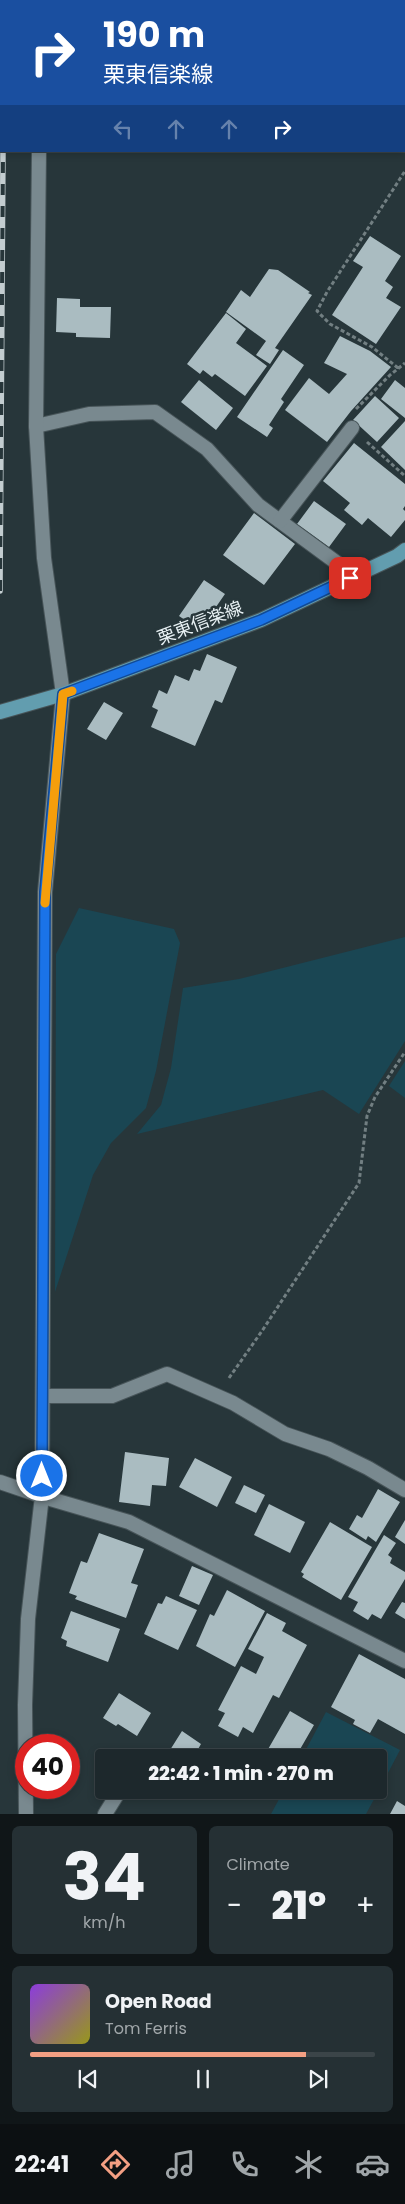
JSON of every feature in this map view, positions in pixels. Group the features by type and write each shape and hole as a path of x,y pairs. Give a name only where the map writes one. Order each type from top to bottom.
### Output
{"main road":[{"name":"栗東信楽線","path":"0,712 63,694 261,620 405,550"}],"street":[{"path":"26,1814 25,1705 28,1619 42,1496 45,892 63,694 44,558 36,426 39,152"},
{"path":"36,426 89,414 156,412 208,449 258,505 337,564 350,578"},
{"path":"280,521 352,428"},
{"path":"43,1396 112,1396 167,1374 233,1403 285,1434 328,1449 368,1468 405,1490"},
{"path":"0,1482 128,1522 405,1661"},
{"path":"104,1814 114,1799"}],"path":[{"path":"398,368 372,346 330,324 317,311 327,292 405,171"},
{"path":"405,363 345,422 405,476"},
{"path":"216,1396 262,1331 359,1183 367,1116 375,1097 405,1052"}],"shaded area":[{"path":"79,908 174,929 180,943 156,1071 146,1108 111,1143 93,1175 55,1292 56,954"},
{"path":"405,937 405,1041 359,1114 323,1090 137,1134 161,1105 171,1068 183,988 239,979"},
{"path":"405,1061 405,1098 389,1086"},
{"path":"326,1712 400,1750 387,1775 387,1749 306,1749"},
{"path":"279,1799 374,1799 366,1814 271,1814"}],"building":[{"path":"370,236 401,256 385,281 393,287 386,298 401,307 376,344 332,315 363,267 353,261"},
{"path":"269,269 278,270 312,295 275,348 279,350 270,364 256,355 266,341 226,312 241,290 250,297"},
{"path":"57,298 80,299 80,307 111,307 110,338 76,337 76,333 56,332"},
{"path":"226,313 246,329 236,343 267,366 245,396 215,374 212,377 203,370 200,374 187,364"},
{"path":"340,336 370,351 391,367 351,411 327,442 285,410 309,378 329,394 347,374 324,363"},
{"path":"283,350 304,365 281,399 284,402 269,425 273,428 267,437 237,417"},
{"path":"199,380 233,408 216,430 181,402"},
{"path":"395,380 405,388 405,418 381,399"},
{"path":"375,396 399,418 377,442 353,420"},
{"path":"405,421 405,470 381,447"},
{"path":"354,443 405,484 405,506 403,509 405,511 405,520 391,537 368,518 362,525 344,510 350,503 323,481"},
{"path":"314,501 346,524 329,547 297,524"},
{"path":"254,513 295,544 264,585 223,555"},
{"path":"204,580 225,594 200,630 179,616"},
{"path":"207,654 237,667 222,703 215,700 195,746 151,727 158,710 152,707 159,690 167,694 175,675 189,681 194,669 200,671"},
{"path":"104,702 123,713 106,740 87,729"},
{"path":"125,1452 169,1458 166,1486 152,1485 150,1506 119,1502"},
{"path":"195,1458 232,1477 217,1507 179,1487"},
{"path":"244,1485 265,1495 256,1513 235,1503"},
{"path":"378,1489 400,1502 376,1542 368,1536 366,1540 349,1529 357,1515 362,1518"},
{"path":"269,1504 305,1522 290,1553 254,1535"},
{"path":"405,1520 405,1544 395,1537"},
{"path":"330,1522 372,1547 341,1600 302,1577 304,1574 301,1572"},
{"path":"99,1533 144,1549 131,1583 138,1585 126,1618 75,1599 77,1596 69,1593 81,1561 87,1563"},
{"path":"384,1535 396,1543 388,1555 392,1558 390,1563 405,1572 405,1579 381,1619 372,1614 368,1620 353,1611 358,1602 348,1597"},
{"path":"192,1566 213,1575 199,1605 179,1596"},
{"path":"227,1590 265,1611 235,1667 196,1646 210,1614 214,1616"},
{"path":"166,1596 197,1610 178,1650 144,1634 158,1603 162,1604"},
{"path":"402,1602 405,1603 405,1619 395,1613"},
{"path":"71,1611 120,1629 108,1662 66,1646 67,1641 61,1638"},
{"path":"267,1613 286,1623 282,1631 307,1645 279,1698 273,1695 253,1733 243,1727 238,1737 218,1726 225,1713 218,1710 241,1666 256,1674 264,1657 248,1649"},
{"path":"359,1654 405,1679 405,1734 378,1719 370,1733 353,1724 355,1720 331,1707"},
{"path":"119,1693 151,1713 137,1736 118,1724 116,1726 103,1718"},
{"path":"290,1711 314,1725 300,1749 268,1749"},
{"path":"182,1731 201,1744 198,1749 171,1749"},
{"path":"397,1801 405,1806 405,1814 390,1814"}],"railway":[{"path":"0,591 3,152"}],"slow traffic":[{"path":"45,903 63,694 72,691"}],"route":[{"path":"42,1476 45,892 63,694 261,620 350,578"}]}
